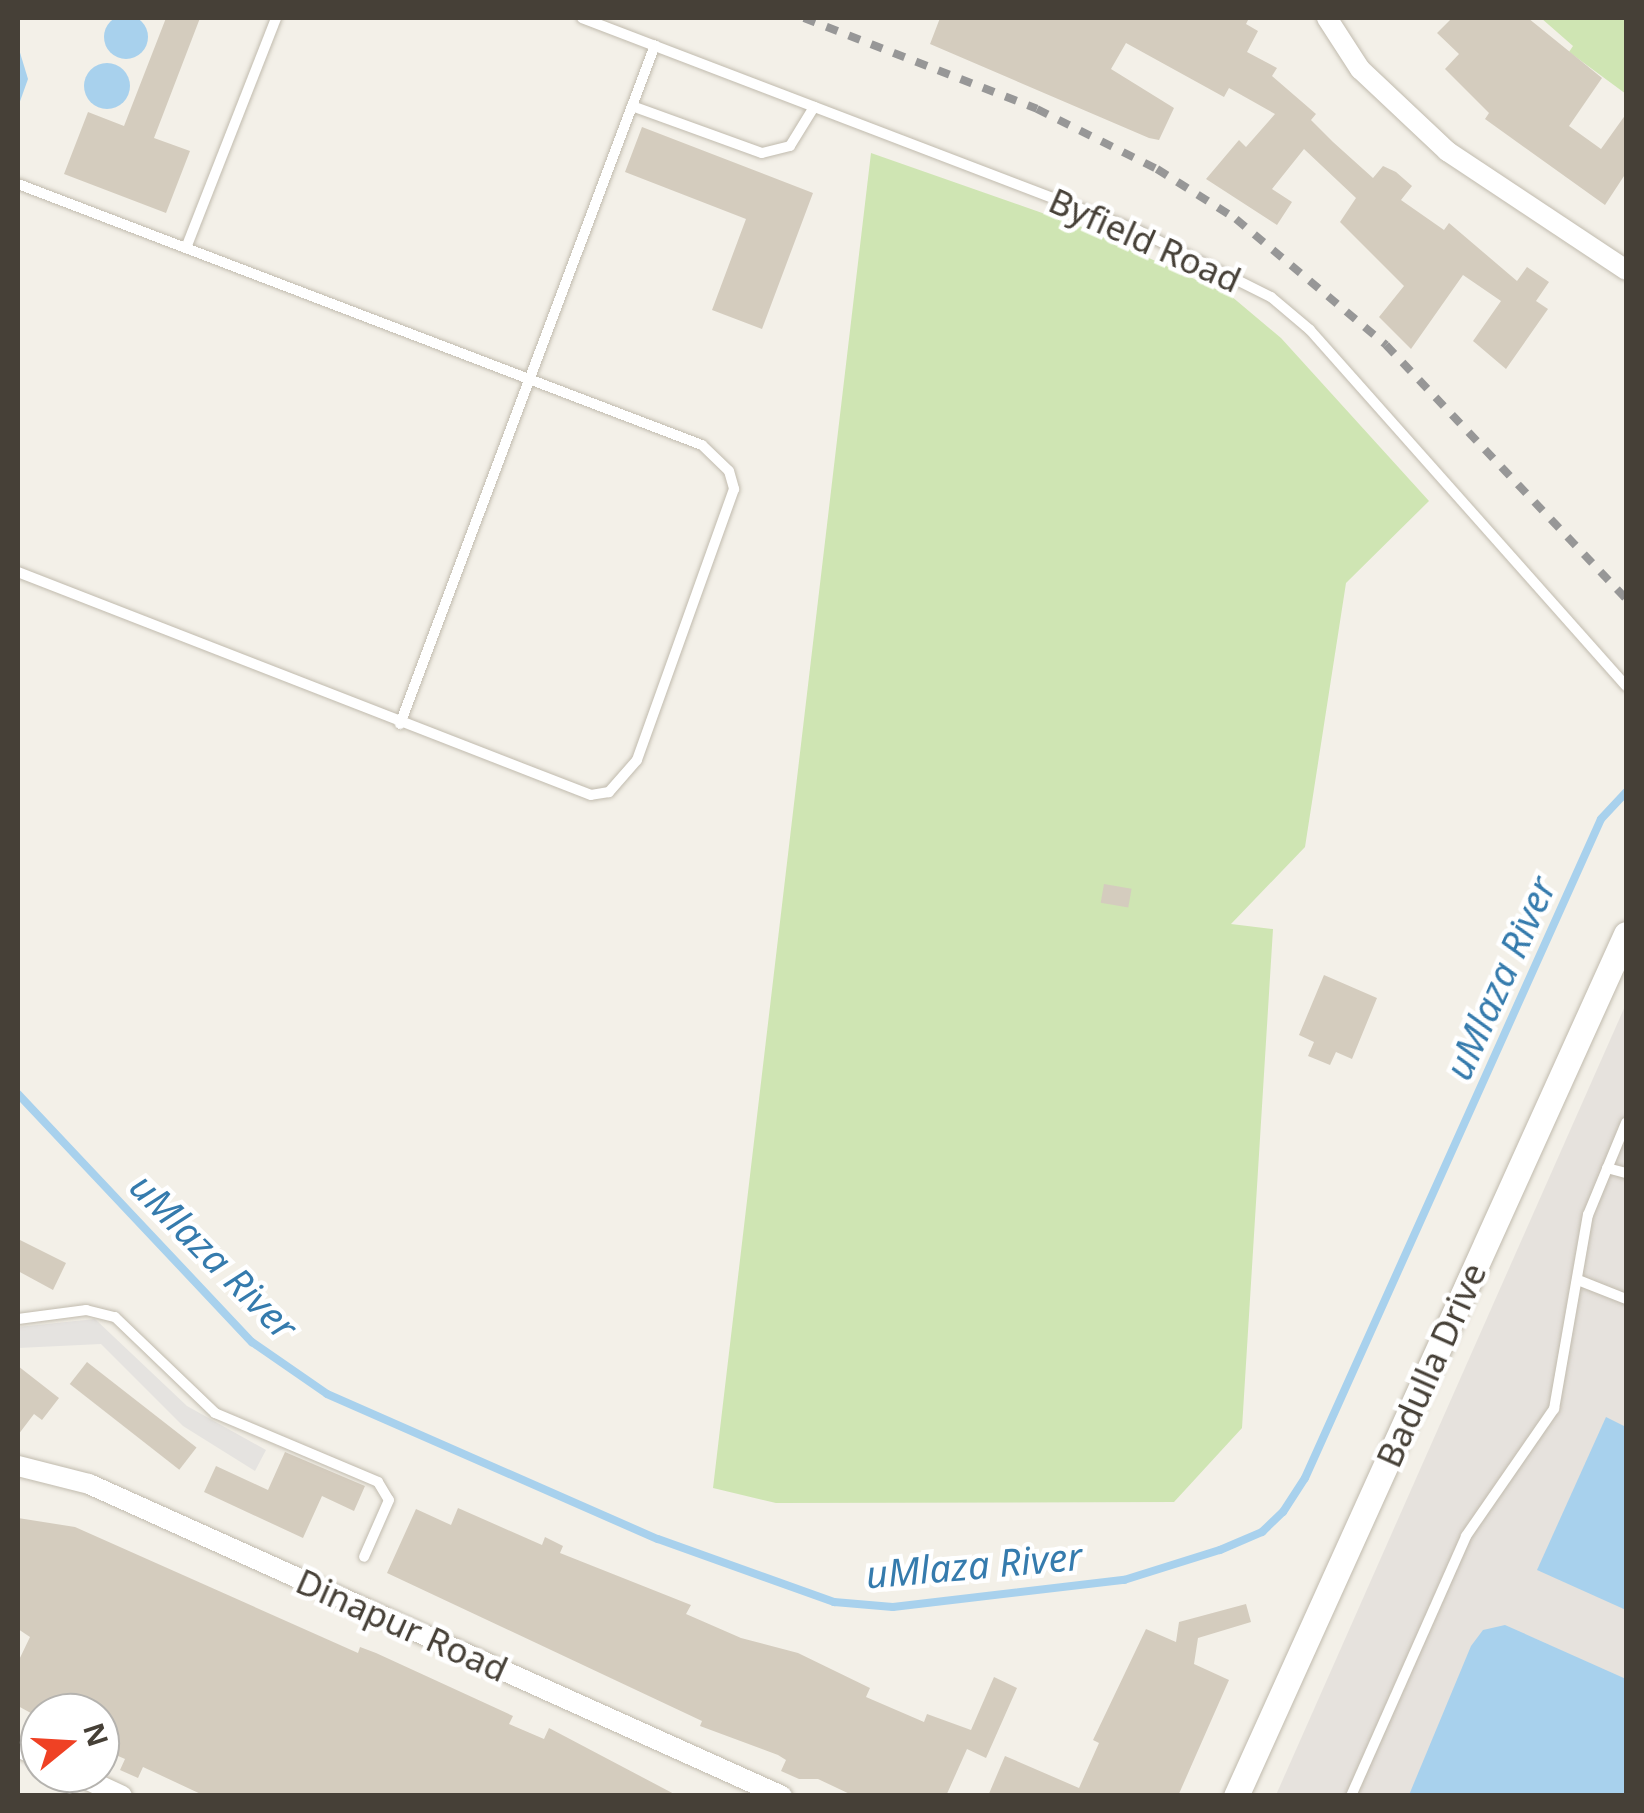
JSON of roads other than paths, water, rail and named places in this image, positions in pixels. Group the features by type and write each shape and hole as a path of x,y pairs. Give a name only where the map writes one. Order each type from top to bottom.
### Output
{"street":[{"path":"1327,18 1360,69 1447,151 1626,270"},
{"name":"Badulla Drive","path":"1236,1796 1626,934"},
{"name":"Dinapur Road","path":"18,1466 89,1484 782,1796"}],"lane":[{"path":"186,248 276,18"},
{"name":"Byfield Road","path":"582,18 1139,232 1270,297 1310,330 1626,686"},
{"path":"400,724 655,46"},
{"path":"632,106 762,153 790,146 814,107"},
{"path":"18,184 528,379 719,457 734,489 724,528 637,760 609,792 569,791 18,572"},
{"path":"1351,1796 1466,1536 1554,1409 1588,1215 1626,1123"},
{"path":"1607,1168 1626,1174"},
{"path":"1578,1280 1626,1299"},
{"path":"18,1318 86,1310 114,1317 215,1413 378,1482 389,1500 364,1557"}],"water":[{"path":"126,15 142,21 148,37 142,53 126,59 110,53 104,37 110,21"},
{"path":"18,46 28,79 18,107"},
{"path":"107,63 123,70 130,86 123,102 107,109 91,102 84,86 91,70"},
{"path":"1606,1417 1626,1427 1626,1610 1537,1570"},
{"path":"1505,1625 1626,1679 1626,1795 1409,1795 1471,1646 1483,1630"}],"waterway":[{"name":"uMlaza River","path":"18,1094 252,1342 327,1394 658,1539 834,1602 893,1607 1124,1580 1220,1550 1262,1532 1283,1512 1305,1478 1601,819 1626,792"}],"railway":[{"path":"804,18 1037,109 1157,169 1236,219 1386,345 1626,599"}]}
